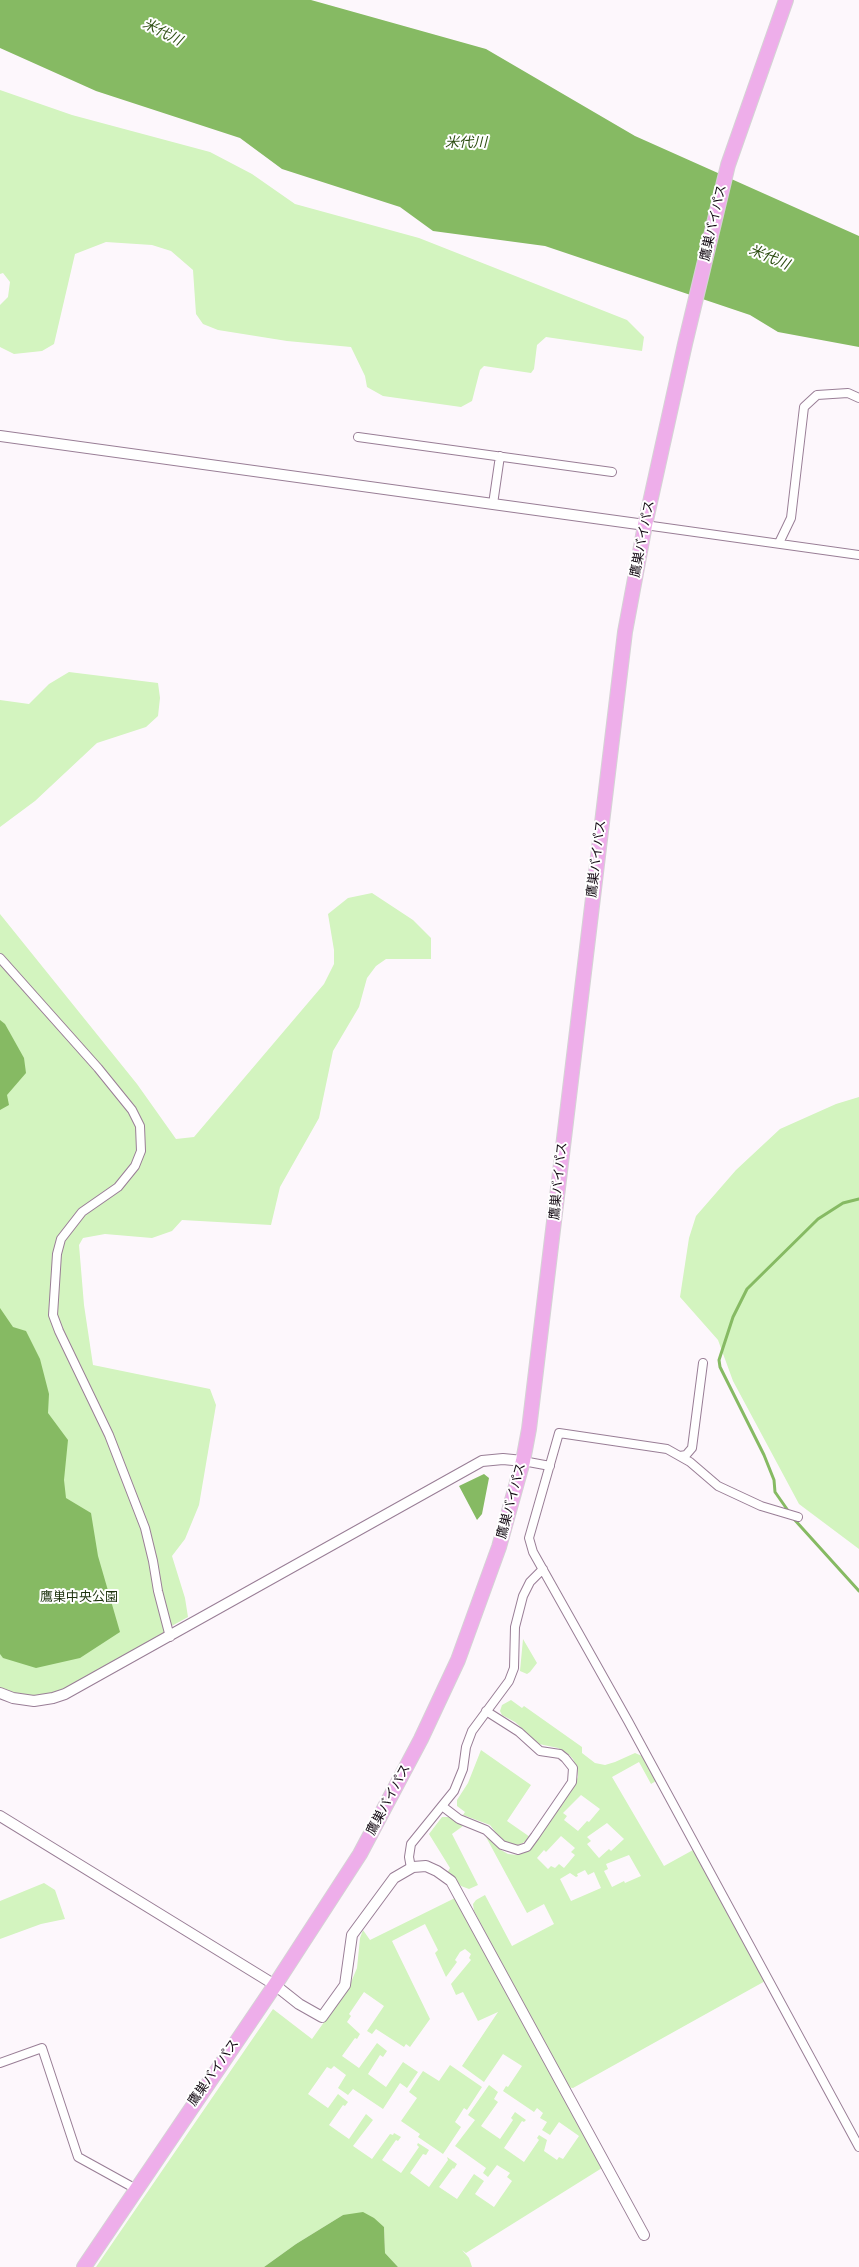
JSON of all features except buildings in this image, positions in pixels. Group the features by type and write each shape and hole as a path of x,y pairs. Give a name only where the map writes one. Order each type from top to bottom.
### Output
{"highway":[{"name":"鷹巣バイパス","path":"84,2267 275,1984 360,1854 421,1739 458,1660 480,1603 499,1547 523,1461 534,1395 624,640 645,525 685,344 728,165 786,0"}],"street":[{"path":"779,544 791,518 804,407 817,395 848,393 859,398"},
{"path":"0,436 859,555"},
{"path":"358,437 612,472"},
{"path":"493,504 500,456"},
{"path":"0,958 94,1063 132,1110 140,1126 141,1151 135,1166 118,1187 82,1212 61,1239 57,1254 53,1315 58,1331 109,1435 145,1528 158,1591 170,1637"},
{"path":"680,1456 686,1455 692,1448 703,1363"},
{"path":"798,1517 761,1506 718,1486 680,1456 667,1448 559,1433 529,1538 533,1552 628,1721 859,2147"},
{"path":"0,1693 13,1698 34,1701 53,1698 87,1684 482,1461 503,1459 550,1466"},
{"path":"411,1868 409,1857 411,1844 454,1791 463,1769 472,1731 509,1681 514,1668 515,1627 523,1596 530,1582 543,1569"},
{"path":"442,1806 459,1819 486,1830 502,1845 518,1850 527,1847 572,1782 573,1768 565,1758 560,1754 540,1751 519,1732 486,1711"},
{"path":"0,1816 275,1984 299,2004 322,2017 346,1985 352,1935 394,1878 411,1868 426,1866 437,1871 451,1882 644,2235"},
{"path":"0,2063 42,2048 78,2157 136,2188"}],"green space":[{"path":"0,90 72,115 210,152 252,174 295,204 419,238 627,320 644,337 642,351 546,337 537,345 534,369 531,373 484,366 480,370 472,401 461,407 383,396 367,387 365,376 351,347 287,341 218,330 203,324 196,314 193,270 171,251 152,245 106,242 75,254 54,344 42,351 14,354 0,347 0,305 8,297 10,282 3,273 0,274"},
{"path":"69,672 158,683 160,698 158,716 146,727 97,743 35,801 0,827 0,700 29,704 49,684"},
{"name":"鷹巣中央公園","path":"372,893 413,920 431,938 431,959 386,959 376,966 367,978 359,1007 333,1051 319,1118 280,1187 271,1225 182,1220 172,1231 152,1238 105,1234 83,1238 79,1245 84,1305 93,1365 210,1389 216,1405 199,1505 185,1539 172,1556 185,1598 188,1617 168,1628 170,1637 53,1698 0,1693 0,914 137,1084 176,1139 194,1137 324,984 334,964 334,950 328,914 348,898"},
{"path":"859,1097 859,1549 799,1504 733,1381 718,1340 680,1297 689,1238 696,1216 736,1170 780,1129 836,1104"},
{"path":"523,1639 537,1663 527,1674 520,1671"},
{"path":"511,1700 522,1708 524,1706 582,1747 582,1753 595,1763 605,1765 635,1753 642,1756 656,1781 651,1784 639,1762 612,1777 664,1866 693,1850 767,1980 573,2088 567,2087 474,1911 473,1904 476,1900 485,1895 512,1946 554,1924 544,1904 527,1913 486,1837 489,1835 501,1850 508,1854 517,1855 532,1847 572,1790 578,1777 577,1768 573,1759 568,1754 558,1748 539,1744 515,1722 502,1715 500,1711 502,1705","holes":["581,1795 600,1809 589,1822 587,1821 578,1831 564,1820 567,1816 563,1813","607,1823 624,1839 611,1851 609,1849 599,1858 587,1844 591,1841 587,1837","561,1836 575,1848 571,1852 575,1855 564,1868 559,1864 555,1868 551,1866 548,1869 537,1858 544,1850 546,1852","629,1855 641,1876 625,1883 624,1881 612,1887 604,1871 608,1869 606,1864","585,1870 588,1875 594,1872 601,1888 571,1901 560,1879 570,1873 576,1877 578,1876 577,1874"]},
{"path":"481,1750 531,1785 507,1821 530,1837 523,1843 515,1846 507,1844 500,1838 490,1825 463,1815 465,1812 457,1806 457,1800 468,1783"},
{"path":"442,1817 449,1817 463,1826 452,1834 478,1885 469,1889 461,1886 447,1873 450,1868 429,1834"},
{"path":"44,1883 55,1890 65,1919 41,1924 0,1939 0,1901"},
{"path":"455,1898 602,2168 466,2253 462,2250 469,2258 472,2267 398,2267 385,2253 384,2227 343,2215 296,2244 264,2267 96,2267 273,2009 312,2039 349,1987 357,1968 360,1938 363,1930 370,1940","holes":["425,1924 438,1950 435,1953 446,1977 457,1962 455,1960 460,1952 465,1949 471,1954 469,1958 471,1960 451,1984 456,1995 463,1992 478,2021 498,2012 462,2066 484,2082 503,2054 522,2066 508,2087 506,2086 503,2091 534,2112 537,2108 543,2113 540,2118 547,2122 542,2130 550,2135 559,2122 579,2136 563,2159 559,2157 557,2160 544,2151 547,2140 539,2135 537,2138 539,2140 524,2162 504,2148 522,2121 524,2122 526,2120 515,2112 511,2118 513,2120 500,2139 481,2126 498,2102 494,2099 498,2092 489,2085 468,2115 475,2120 455,2146 486,2168 483,2173 488,2177 497,2165 510,2173 507,2177 512,2181 494,2207 475,2194 484,2181 474,2174 457,2199 439,2187 457,2164 447,2157 448,2160 429,2187 410,2173 423,2154 426,2155 429,2150 418,2143 417,2145 419,2147 401,2173 382,2160 396,2140 398,2141 401,2137 394,2133 393,2135 390,2134 372,2159 353,2146 373,2120 366,2114 349,2139 329,2125 343,2105 345,2106 348,2102 338,2094 328,2108 308,2094 327,2067 331,2069 334,2066 346,2075 338,2088 348,2095 353,2089 383,2109 400,2083 407,2088 418,2072 403,2062 386,2087 368,2074 380,2055 383,2057 387,2051 377,2043 359,2068 342,2056 355,2038 357,2039 360,2034 347,2022 351,2016 349,2014 364,1992 384,2006 367,2031 372,2034 376,2029 404,2047 406,2044 410,2047 430,2019 392,1941"]},
{"path":"450,2065 482,2087 467,2110 464,2108 455,2122 461,2127 443,2154 418,2137 420,2134 401,2121 417,2098 409,2092 423,2071 439,2081"}],"water":[{"name":"米代川","path":"0,0 311,0 486,49 635,136 859,236 859,347 778,332 750,315 545,246 433,231 400,207 282,169 240,138 96,91 0,48"},
{"path":"0,1020 5,1024 24,1058 26,1073 7,1095 9,1105 0,1110"},
{"path":"0,1308 13,1327 26,1331 40,1359 49,1394 48,1413 68,1440 64,1480 66,1498 91,1513 98,1556 120,1632 80,1658 36,1668 3,1658 0,1654"},
{"path":"484,1474 489,1478 482,1514 477,1520 459,1486"},
{"path":"363,2212 374,2218 384,2227 385,2253 398,2267 264,2267 296,2244 343,2215"}],"waterway":[{"path":"789,1512 775,1492 774,1480 764,1455 720,1367 719,1360 733,1317 747,1289 818,1219 843,1203 859,1199"},
{"path":"793,1518 859,1591"}]}
